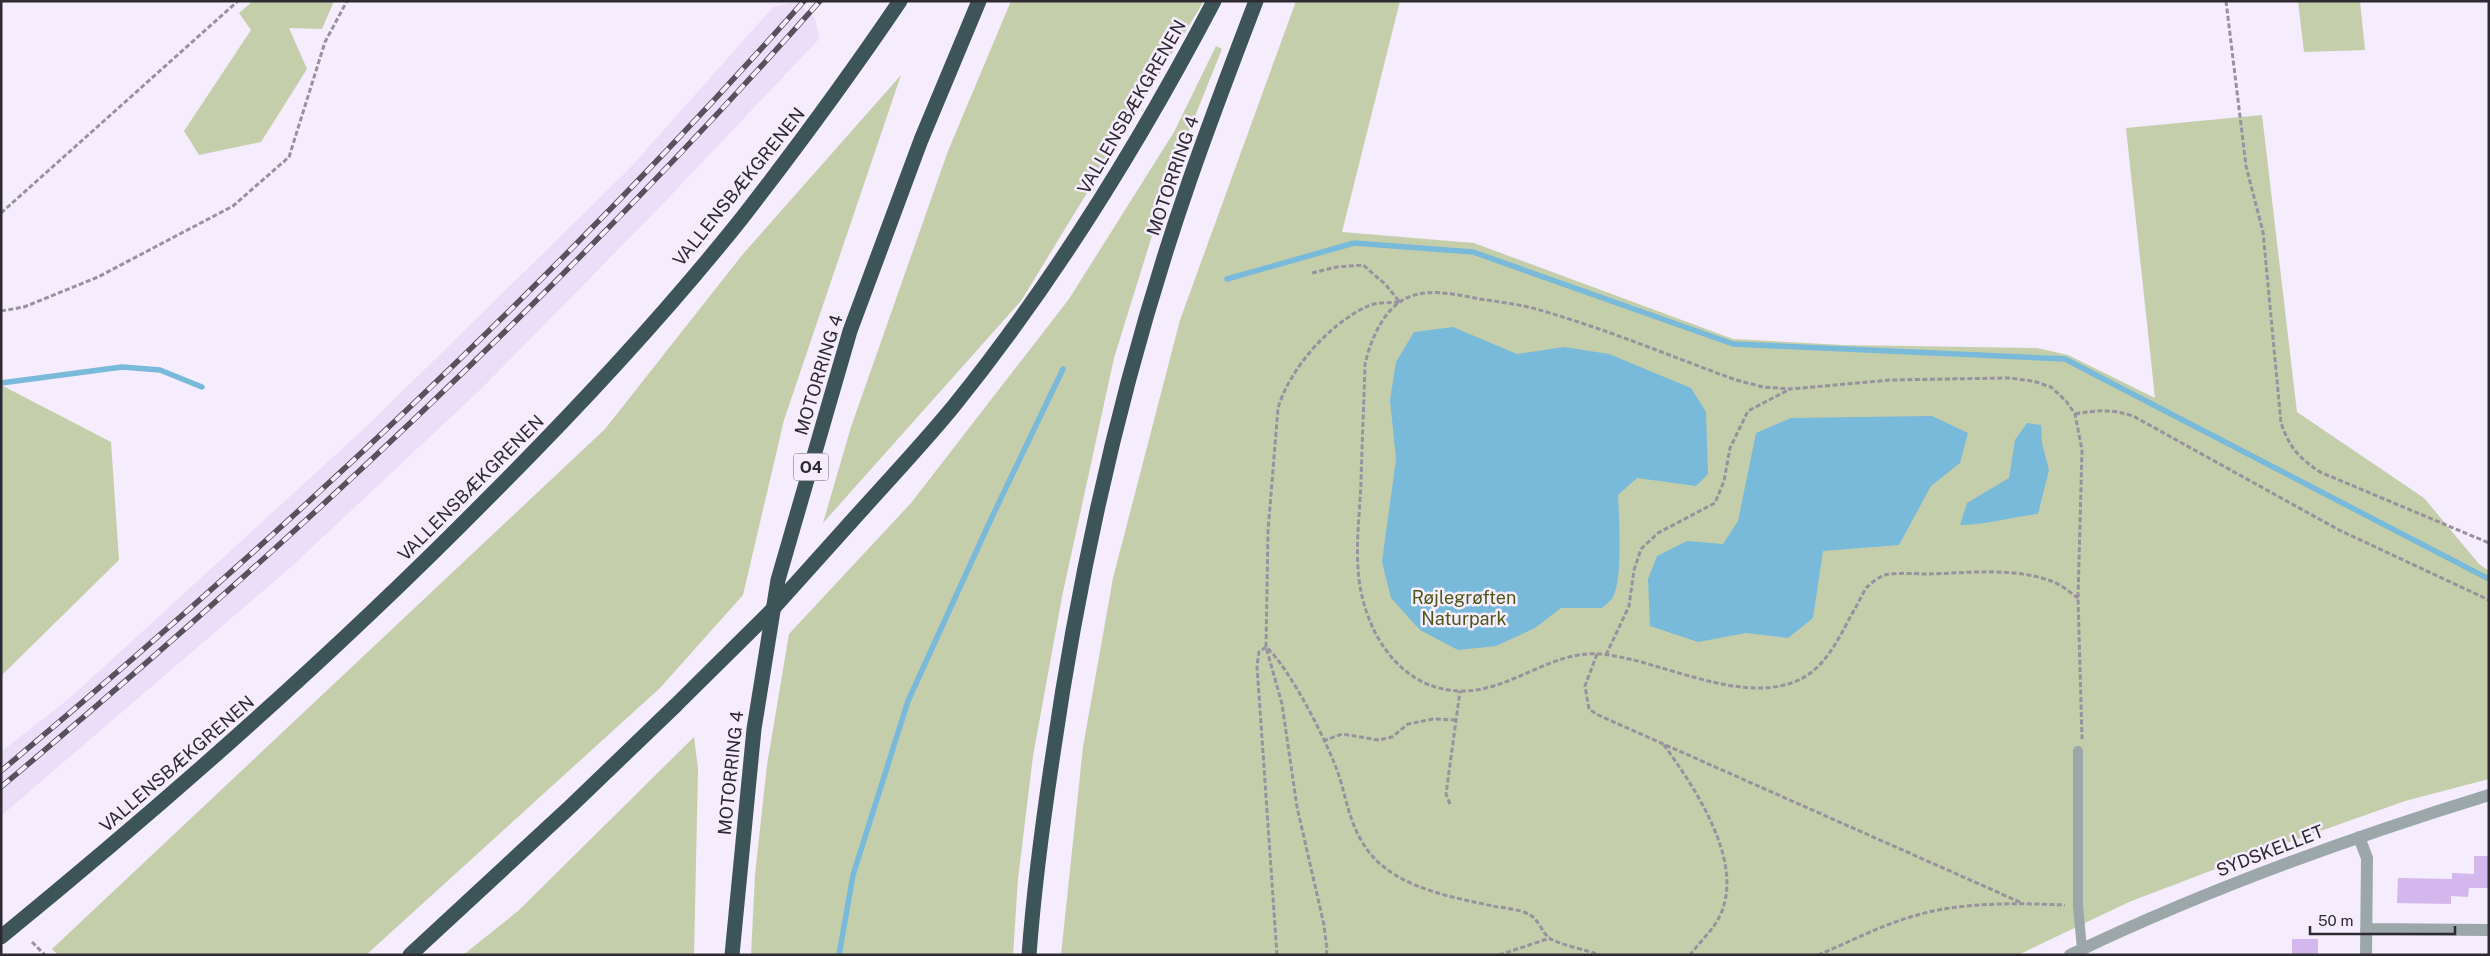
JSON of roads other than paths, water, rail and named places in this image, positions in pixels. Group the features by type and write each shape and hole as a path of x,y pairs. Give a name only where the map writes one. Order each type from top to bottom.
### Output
{"highway":[{"name":"VALLENSBÆKGRENEN","path":"1,937 130,831 323,659 426,562 542,444 649,328 741,219 842,87 900,1"},
{"name":"MOTORRING 4","path":"732,955 754,729 778,580 850,331 921,140 979,1"},
{"name":"VALLENSBÆKGRENEN","path":"410,955 571,806 770,612 952,407 1030,304 1106,193 1177,71 1214,1"},
{"name":"MOTORRING 4","path":"1029,955 1043,824 1059,712 1087,553 1124,400 1156,286 1188,183 1256,1"}],"street":[{"name":"SYDSKELLET","path":"2076,952 2235,883 2359,837 2489,796"},
{"path":"2359,837 2367,858 2366,955"},
{"path":"2366,929 2489,930"}],"lane":[{"path":"2076,952 2078,906 2078,751"}],"water":[{"path":"1453,327 1517,354 1564,347 1609,354 1691,388 1706,412 1708,474 1696,486 1637,478 1618,495 1620,547 1618,576 1613,597 1602,608 1561,608 1535,628 1496,646 1458,650 1420,630 1391,598 1382,562 1396,459 1390,400 1396,362 1414,332"},
{"path":"1932,416 1968,433 1960,463 1931,486 1899,545 1823,551 1813,618 1788,638 1746,633 1698,642 1650,626 1648,579 1657,556 1687,541 1723,544 1738,521 1756,433 1791,418"},
{"path":"2027,423 2041,425 2042,443 2049,470 2038,514 1980,524 1960,525 1967,503 2009,478 2015,440"}],"waterway":[{"path":"1227,279 1354,243 1473,252 1733,344 2065,359 2489,579"},
{"path":"1,383 122,367 160,370 202,387"},
{"path":"839,955 853,875 908,701 991,519 1063,369"}],"railway":[{"path":"1,771 212,589 417,401 615,205 711,104 804,1"},
{"path":"1,787 216,601 425,409 627,209 725,106 820,1"}],"park label":[{"name":"Røjlegrøften Naturpark","path":"1464,608"}]}
